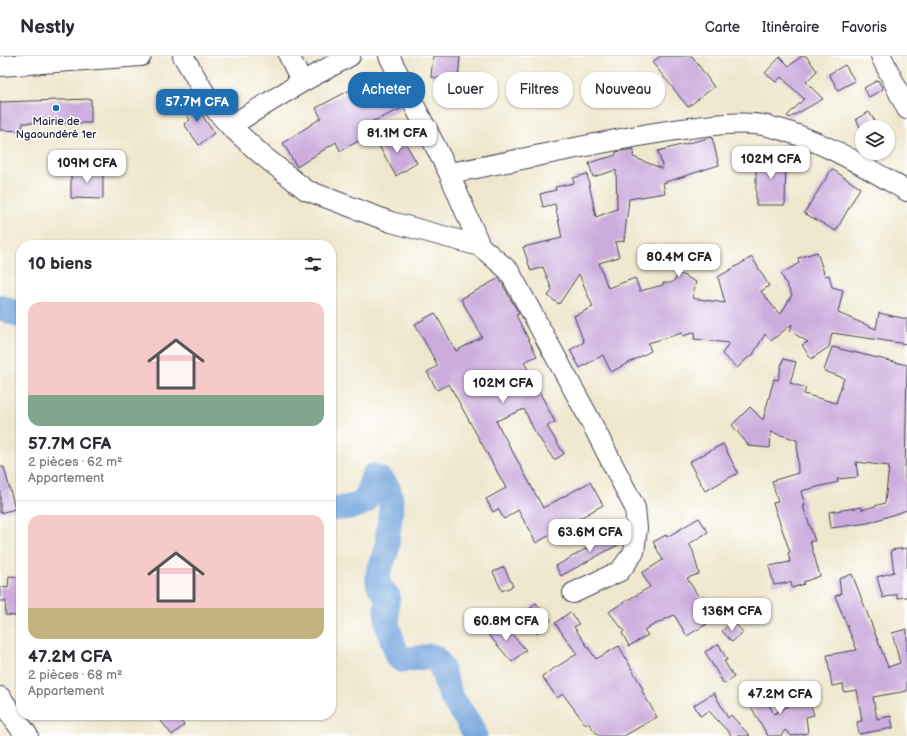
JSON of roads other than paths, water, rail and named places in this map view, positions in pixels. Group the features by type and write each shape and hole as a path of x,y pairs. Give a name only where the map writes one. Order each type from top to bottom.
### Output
{"main road":[{"path":"0,698 27,736"}],"street":[{"path":"0,66 141,56"},
{"path":"183,56 213,107 230,126 262,155 306,190 391,222 480,246 509,271 589,418 635,508 637,528 634,552 631,557 620,571 573,593"},
{"path":"289,56 302,82"},
{"path":"230,126 302,82 326,62 350,56"},
{"path":"389,56 449,173 480,246"},
{"path":"881,56 907,109"},
{"path":"449,173 643,135 719,124 758,125 808,138 855,161 907,191"}],"waterway":[{"path":"0,307 16,314"},
{"path":"336,508 348,507 365,502 373,476 381,480 387,486 390,493 391,509 387,550 378,573 378,582 388,596 386,609 388,628 398,657 401,660 432,656 439,662 447,687 455,703 470,724 475,736"}],"place":[{"name":"Mairie de Ngaoundéré 1er","path":"56,108"}]}
